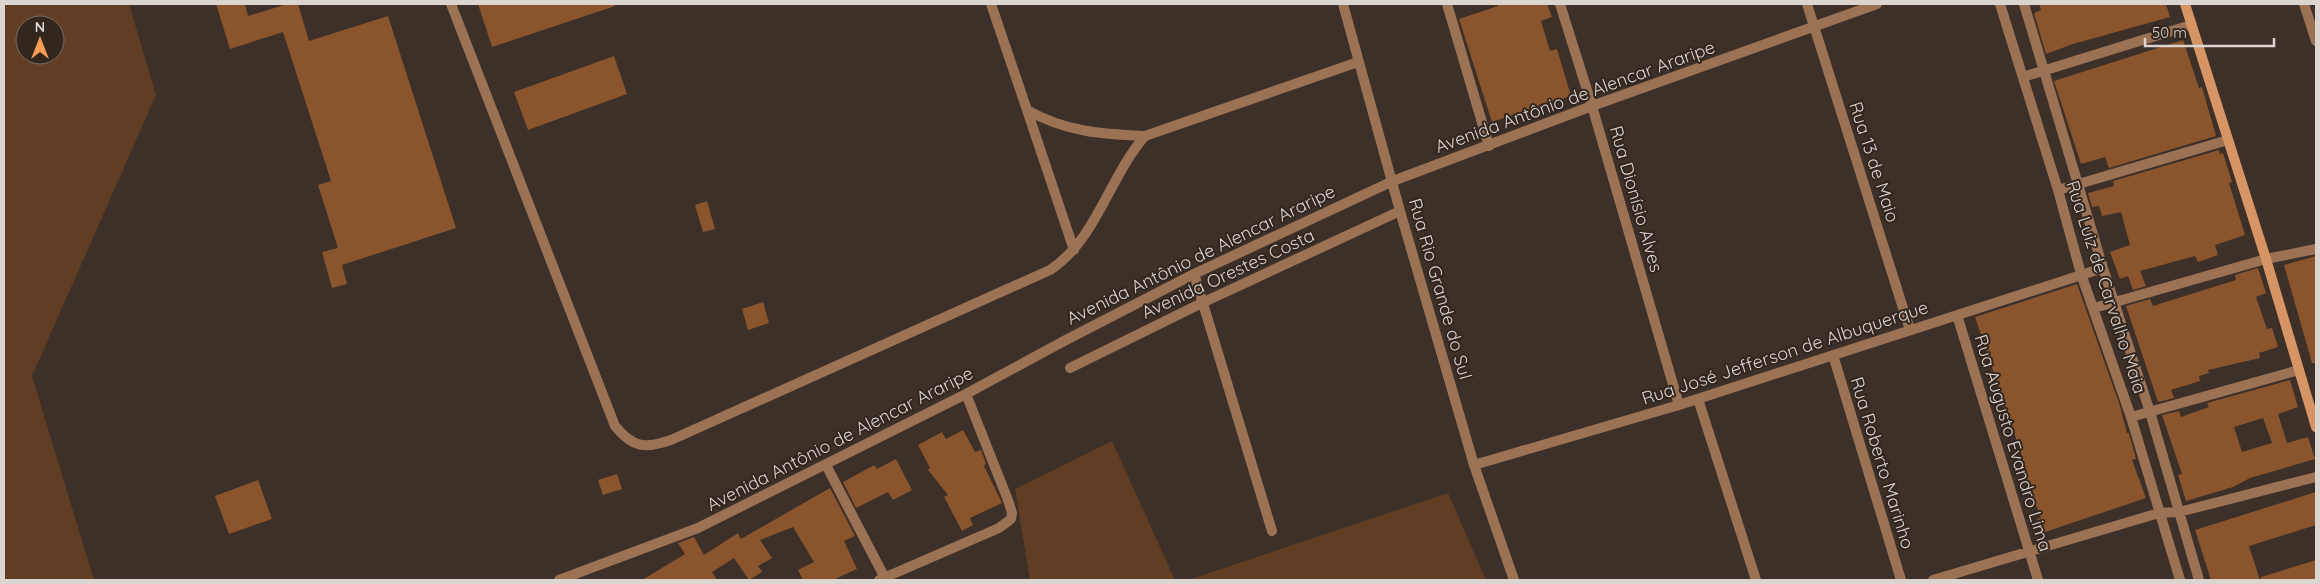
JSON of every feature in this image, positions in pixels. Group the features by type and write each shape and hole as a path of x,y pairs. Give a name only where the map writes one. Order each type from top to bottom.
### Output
{"street":[{"path":"451,4 611,417 622,435 634,444 646,446 671,440 1050,270 1064,261 1074,250 1086,233 1126,160 1145,136"},
{"path":"991,4 1074,250"},
{"name":"Rua Rio Grande do Sul","path":"1343,4 1400,211 1474,465 1514,580"},
{"path":"1447,4 1489,146"},
{"name":"Rua Dionísio Alves","path":"1560,4 1592,106 1679,405"},
{"name":"Rua 13 de Maio","path":"1808,4 1910,330"},
{"name":"Avenida Antônio de Alencar Araripe","path":"559,580 698,528 966,394 1194,274 1393,181 1592,106 1877,4"},
{"name":"Rua Luiz de Carvalho Maia","path":"2000,4 2058,190 2081,274 2131,417 2180,580"},
{"name":"Rua Luiz de Carvalho Maia","path":"2024,4 2103,268 2150,412 2199,580"},
{"path":"2185,4 2266,259 2316,427"},
{"path":"2304,4 2316,41"},
{"path":"2023,77 2191,25"},
{"path":"1027,110 1051,123 1069,128 1096,133 1145,136 1358,62"},
{"path":"2058,190 2228,140"},
{"name":"Avenida Orestes Costa","path":"1070,368 1204,302 1400,211"},
{"path":"2094,308 2266,259 2316,249"},
{"name":"Rua José Jefferson de Albuquerque","path":"1474,465 1679,405 2103,268"},
{"path":"1194,274 1272,531"},
{"name":"Rua Augusto Evandro Lima","path":"1957,315 2038,580"},
{"name":"Rua Roberto Marinho","path":"1832,355 1901,580"},
{"path":"2131,417 2299,370"},
{"path":"826,465 883,580 1006,525 1012,514 1008,500 966,394"},
{"path":"1698,398 1756,580"},
{"path":"1933,580 2159,513 2179,512 2316,476"}],"shaded area":[{"path":"4,4 129,4 156,95 32,376 94,580 4,580"},
{"path":"1112,441 1175,580 1030,580 1015,489"},
{"path":"1448,493 1486,580 1188,580"}],"building":[{"path":"216,4 245,4 248,16 287,4 298,4 309,41 388,16 456,228 342,265 347,284 332,288 322,252 338,248 318,185 331,181 283,32 230,49"},
{"path":"478,4 614,4 615,6 492,47"},
{"path":"1497,4 1547,4 1552,17 1541,21 1550,51 1557,49 1571,96 1492,122 1459,19 1498,6"},
{"path":"2039,4 2166,4 2170,17 2073,44 2046,54 2034,13 2041,10"},
{"path":"2183,40 2199,88 2202,87 2216,136 2109,168 2105,157 2081,164 2054,81"},
{"path":"614,56 627,94 528,130 514,92"},
{"path":"2219,150 2220,154 2223,153 2232,182 2229,183 2245,235 2215,245 2218,255 2198,262 2195,256 2140,271 2146,286 2133,290 2128,276 2120,279 2110,252 2130,245 2121,212 2102,216 2099,206 2092,207 2088,193 2114,186 2113,181"},
{"path":"707,201 715,229 703,232 695,205"},
{"path":"2316,256 2316,363 2312,363 2284,265"},
{"path":"2258,268 2266,293 2256,297 2267,329 2272,328 2278,347 2259,353 2260,358 2208,370 2209,373 2199,376 2200,381 2171,390 2174,398 2158,402 2126,306 2150,299 2153,306 2236,280 2235,275"},
{"path":"2077,284 2120,406 2127,433 2129,433 2136,459 2132,460 2146,498 2042,533 2037,519 2041,518 2018,457 2022,456 1975,317"},
{"path":"763,302 769,323 748,330 742,309"},
{"path":"2290,380 2298,407 2278,414 2287,443 2308,437 2315,459 2250,478 2233,487 2186,501 2178,475 2182,474 2162,415 2179,411 2181,417 2209,407 2207,403","holes":["2263,418 2272,443 2242,452 2234,427"]},
{"path":"963,430 975,452 981,450 986,464 984,466 1002,503 970,518 973,525 962,531 944,497 948,495 928,470 930,468 918,445 942,432 946,439"},
{"path":"896,459 912,490 893,500 888,492 856,508 843,482 874,465 877,469"},
{"path":"617,474 622,489 603,495 598,480"},
{"path":"258,480 272,519 229,534 215,496"},
{"path":"830,488 855,536 844,541 857,569 833,580 803,580 798,570 814,562 793,527 760,540 772,558 758,566 762,572 749,580 734,558 712,572 717,580 642,580 685,554 678,543 694,537 704,555 738,533 741,539"},
{"path":"2316,492 2316,525 2249,546 2260,580 2211,580 2195,530"},
{"path":"2316,560 2316,580 2261,580 2261,577"}]}
